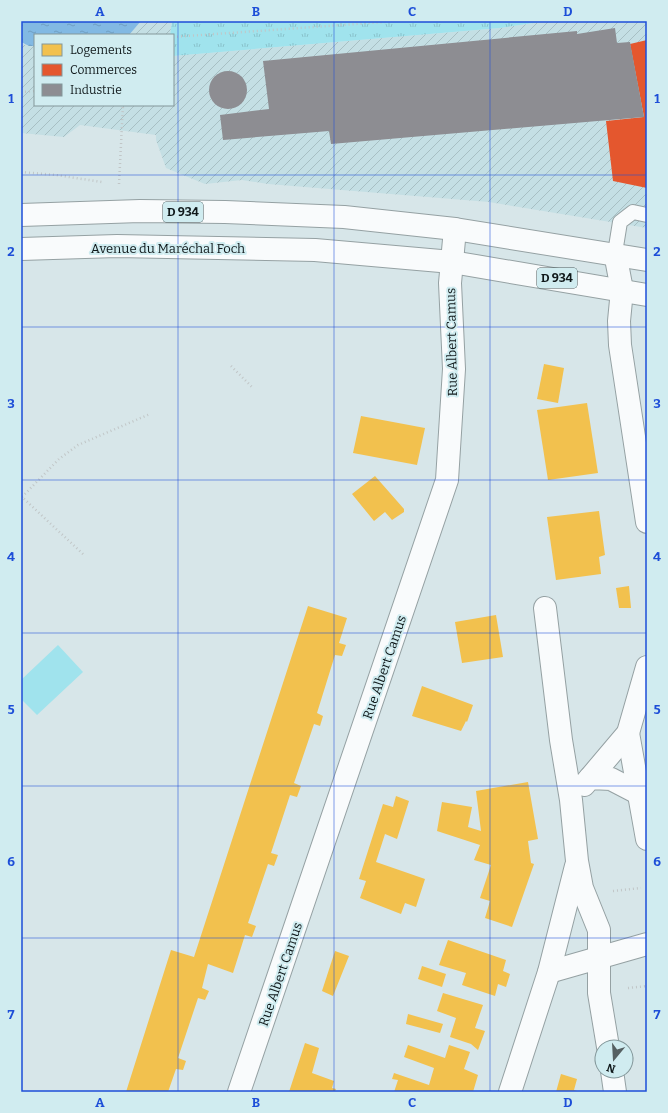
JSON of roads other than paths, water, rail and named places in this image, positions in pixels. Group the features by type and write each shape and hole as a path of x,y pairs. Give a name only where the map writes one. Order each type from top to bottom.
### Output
{"street":[{"name":"D 934","path":"21,215 225,212 344,217 455,230 615,253 647,260"},
{"name":"Rue Albert Camus","path":"239,1092 447,480 454,369 450,283 455,230"},
{"name":"Avenue du Maréchal Foch","path":"21,250 124,246 315,250 452,262"},
{"path":"615,253 622,290 619,321 620,345 647,522"},
{"name":"D 934","path":"452,262 647,295"},
{"path":"545,608 561,740 571,800 577,861 582,888 599,930 599,993 607,1039"},
{"path":"571,800 628,733 647,667"},
{"path":"628,733 647,839"},
{"path":"590,778 611,779 638,793"},
{"path":"510,1092 549,972 577,861"},
{"path":"549,972 647,944"},
{"path":"614,1079 616,1092"}],"lane":[{"path":"615,253 620,222 633,212 647,214"}],"water":[{"path":"21,21 141,21 130,34 34,34 34,46 29,46 21,42"}]}
